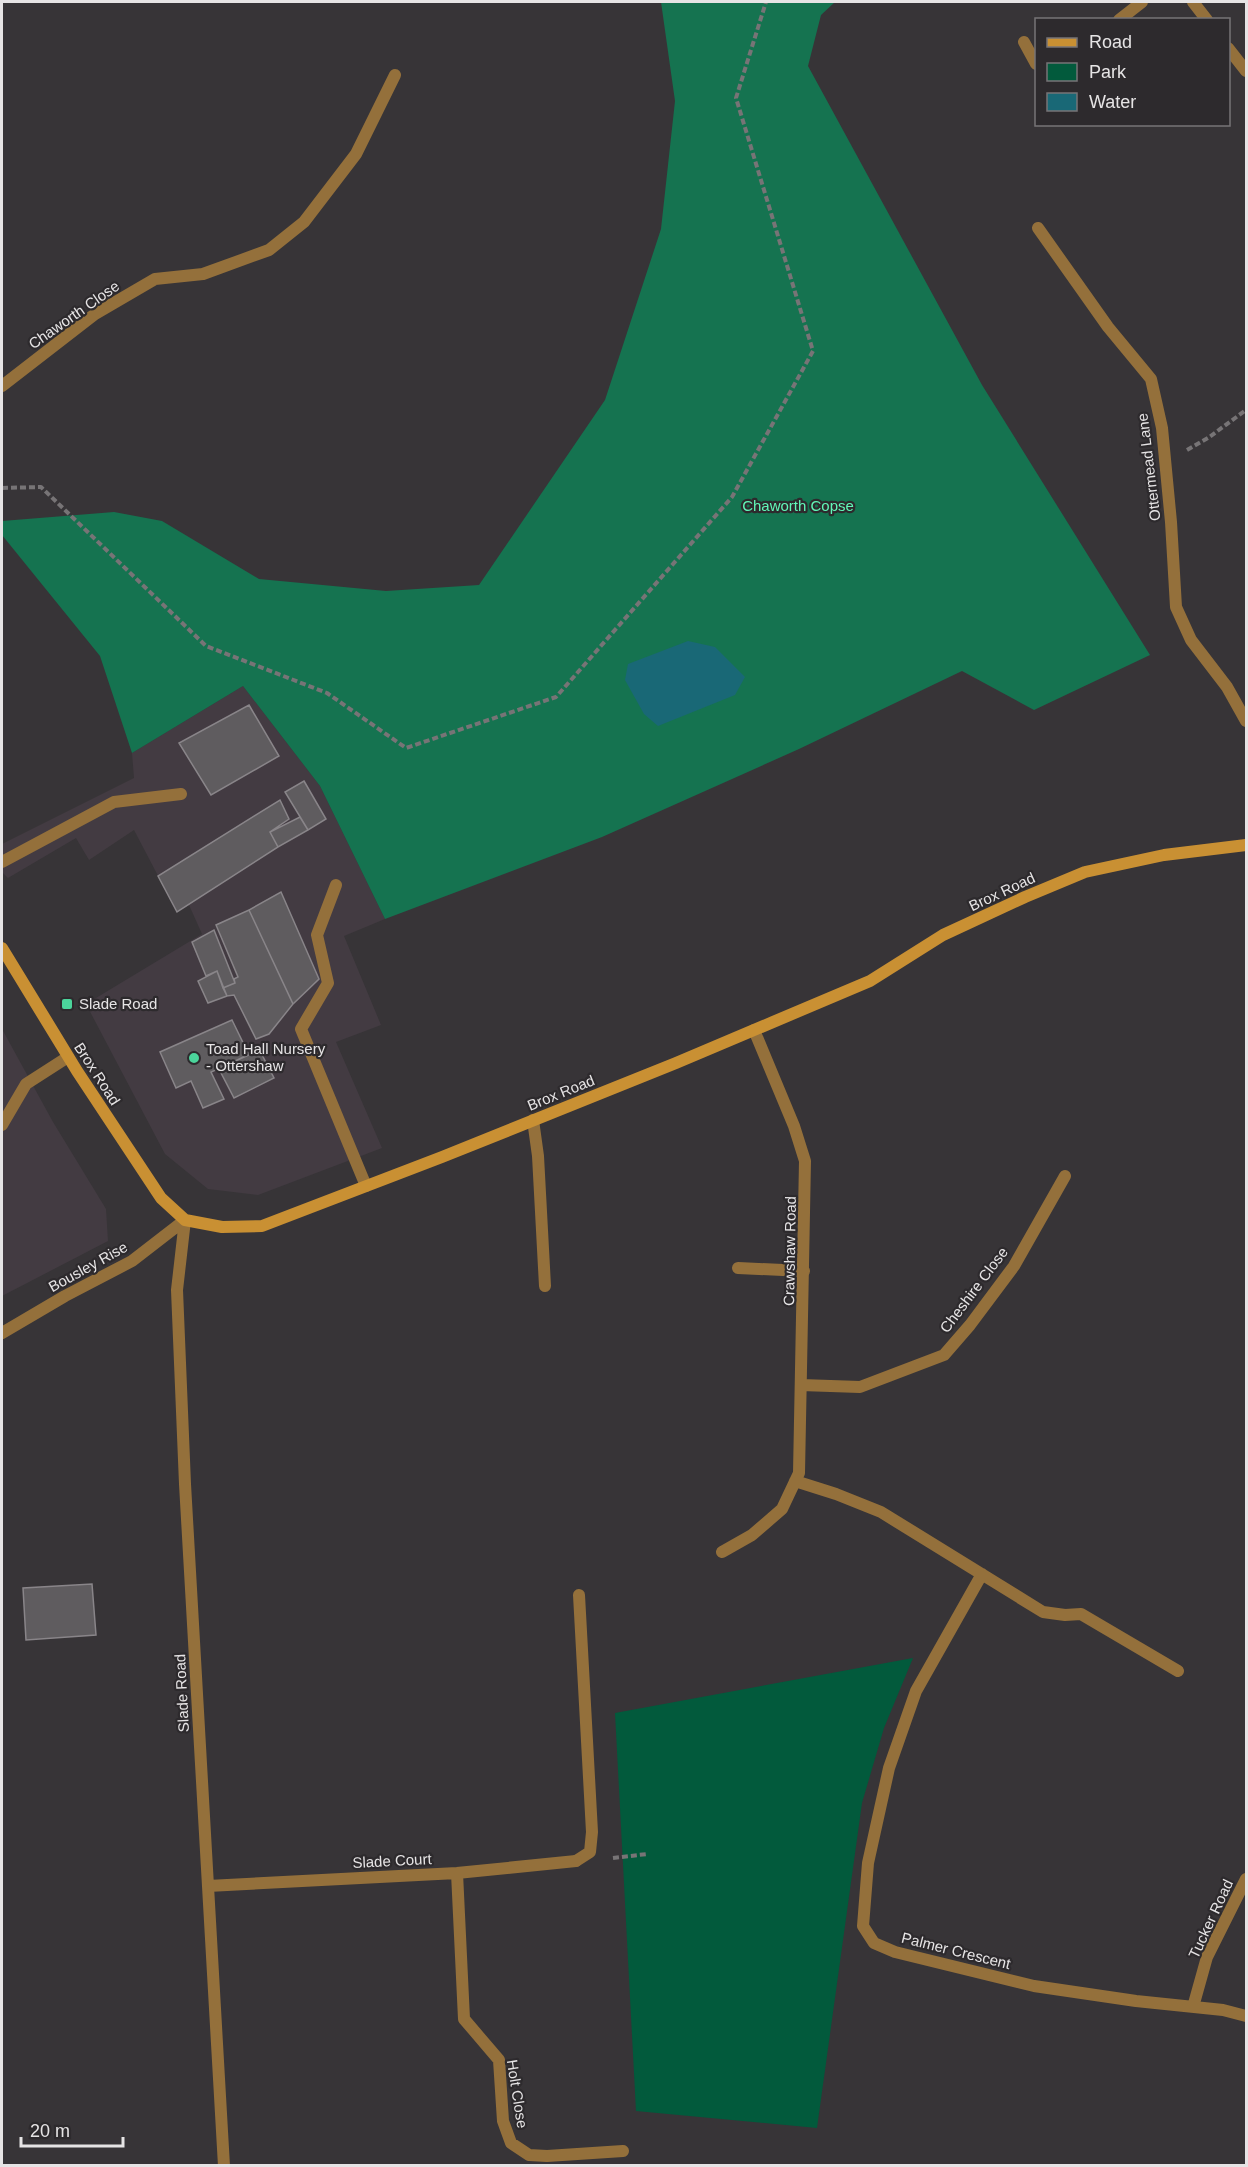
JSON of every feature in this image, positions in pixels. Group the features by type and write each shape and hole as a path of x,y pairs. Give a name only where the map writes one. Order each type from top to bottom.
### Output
{"street":[{"path":"1122,18 1142,2"},
{"path":"1193,2 1205,18"},
{"path":"1024,42 1035,62"},
{"path":"1230,51 1246,71"},
{"name":"Chaworth Close","path":"2,386 95,314 155,279 203,274 269,250 304,222 356,154 395,75"},
{"name":"Ottermead Lane","path":"1038,228 1108,327 1151,379 1162,428 1166,462 1176,607 1191,640 1227,687 1246,721"},
{"path":"2,862 114,802 181,794"},
{"name":"Brox Road","path":"2,948 68,1056 160,1198 185,1220 222,1227 262,1226 533,1120 870,981 943,935 1085,872 1164,855 1246,845"},
{"path":"336,885 317,935 328,983 301,1029 366,1186"},
{"name":"Crawshaw Road","path":"722,1552 752,1535 782,1509 799,1473 805,1161 794,1126 754,1030"},
{"path":"2,1125 26,1084 68,1056"},
{"path":"533,1120 538,1156 545,1286"},
{"name":"Cheshire Close","path":"801,1385 860,1387 944,1355 970,1325 1014,1266 1065,1176"},
{"name":"Bousley Rise","path":"2,1333 65,1296 132,1261 185,1220"},
{"name":"Slade Road","path":"185,1220 177,1290 185,1495 224,2166"},
{"path":"738,1268 804,1271"},
{"path":"795,1481 836,1494 880,1512 1043,1612 1065,1615 1081,1614 1178,1671"},
{"name":"Palmer Crescent","path":"982,1574 916,1691 889,1768 868,1863 862,1926 874,1943 895,1952 1034,1986 1224,2010 1246,2016"},
{"name":"Slade Court","path":"208,1886 457,1873 576,1861 590,1851 592,1832 579,1595"},
{"name":"Holt Close","path":"457,1873 464,2019 499,2060 502,2121 510,2143 529,2155 623,2151"},
{"name":"Tucker Road","path":"1193,2007 1207,1957 1246,1879"}],"path":[{"path":"2,488 41,487 206,646 327,693 406,748 556,697 732,497 813,351 736,98 766,2"},
{"path":"1166,462 1208,438 1246,410"}],"shaded area":[{"path":"243,686 320,786 385,919 344,936 381,1025 336,1042 382,1148 258,1195 208,1189 165,1154 86,1004 202,934 189,905 177,912 134,830 89,860 76,838 8,878 2,872 2,844 134,778 132,753"},
{"path":"2,1029 53,1122 106,1209 108,1241 2,1296"}],"green space":[{"name":"Chaworth Copse","path":"661,2 835,2 821,15 808,66 982,385 1150,655 1034,710 962,671 799,749 602,837 385,919 320,786 243,686 132,753 100,656 2,535 2,521 114,512 162,521 259,579 386,591 479,585 605,400 661,229 675,101"},
{"path":"913,1658 884,1728 862,1803 817,2128 636,2111 615,1713"}],"water":[{"path":"688,641 715,647 745,677 735,695 658,726 644,714 625,680 628,664"}],"building":[{"path":"249,705 279,756 211,795 179,743"},
{"path":"304,781 326,819 308,830 285,792"},
{"path":"280,800 289,819 270,832 278,847 177,912 158,876"},
{"path":"300,817 308,830 278,847 270,832"},
{"path":"281,892 319,979 293,1004 249,910"},
{"path":"249,910 293,1004 269,1034 256,1039 234,995 227,996 223,988 235,983 234,979 238,977 216,925"},
{"path":"214,930 235,983 223,988 217,971 206,976 192,942"},
{"path":"217,971 227,996 208,1003 198,981"},
{"path":"232,1020 249,1055 211,1072 224,1099 203,1108 191,1081 176,1088 160,1052"},
{"path":"259,1049 274,1078 234,1098 219,1069"},
{"path":"92,1584 96,1635 26,1640 23,1588"}],"place":[{"name":"Slade Road","path":"67,1004"},
{"name":"Toad Hall Nursery - Ottershaw","path":"194,1058"}]}
